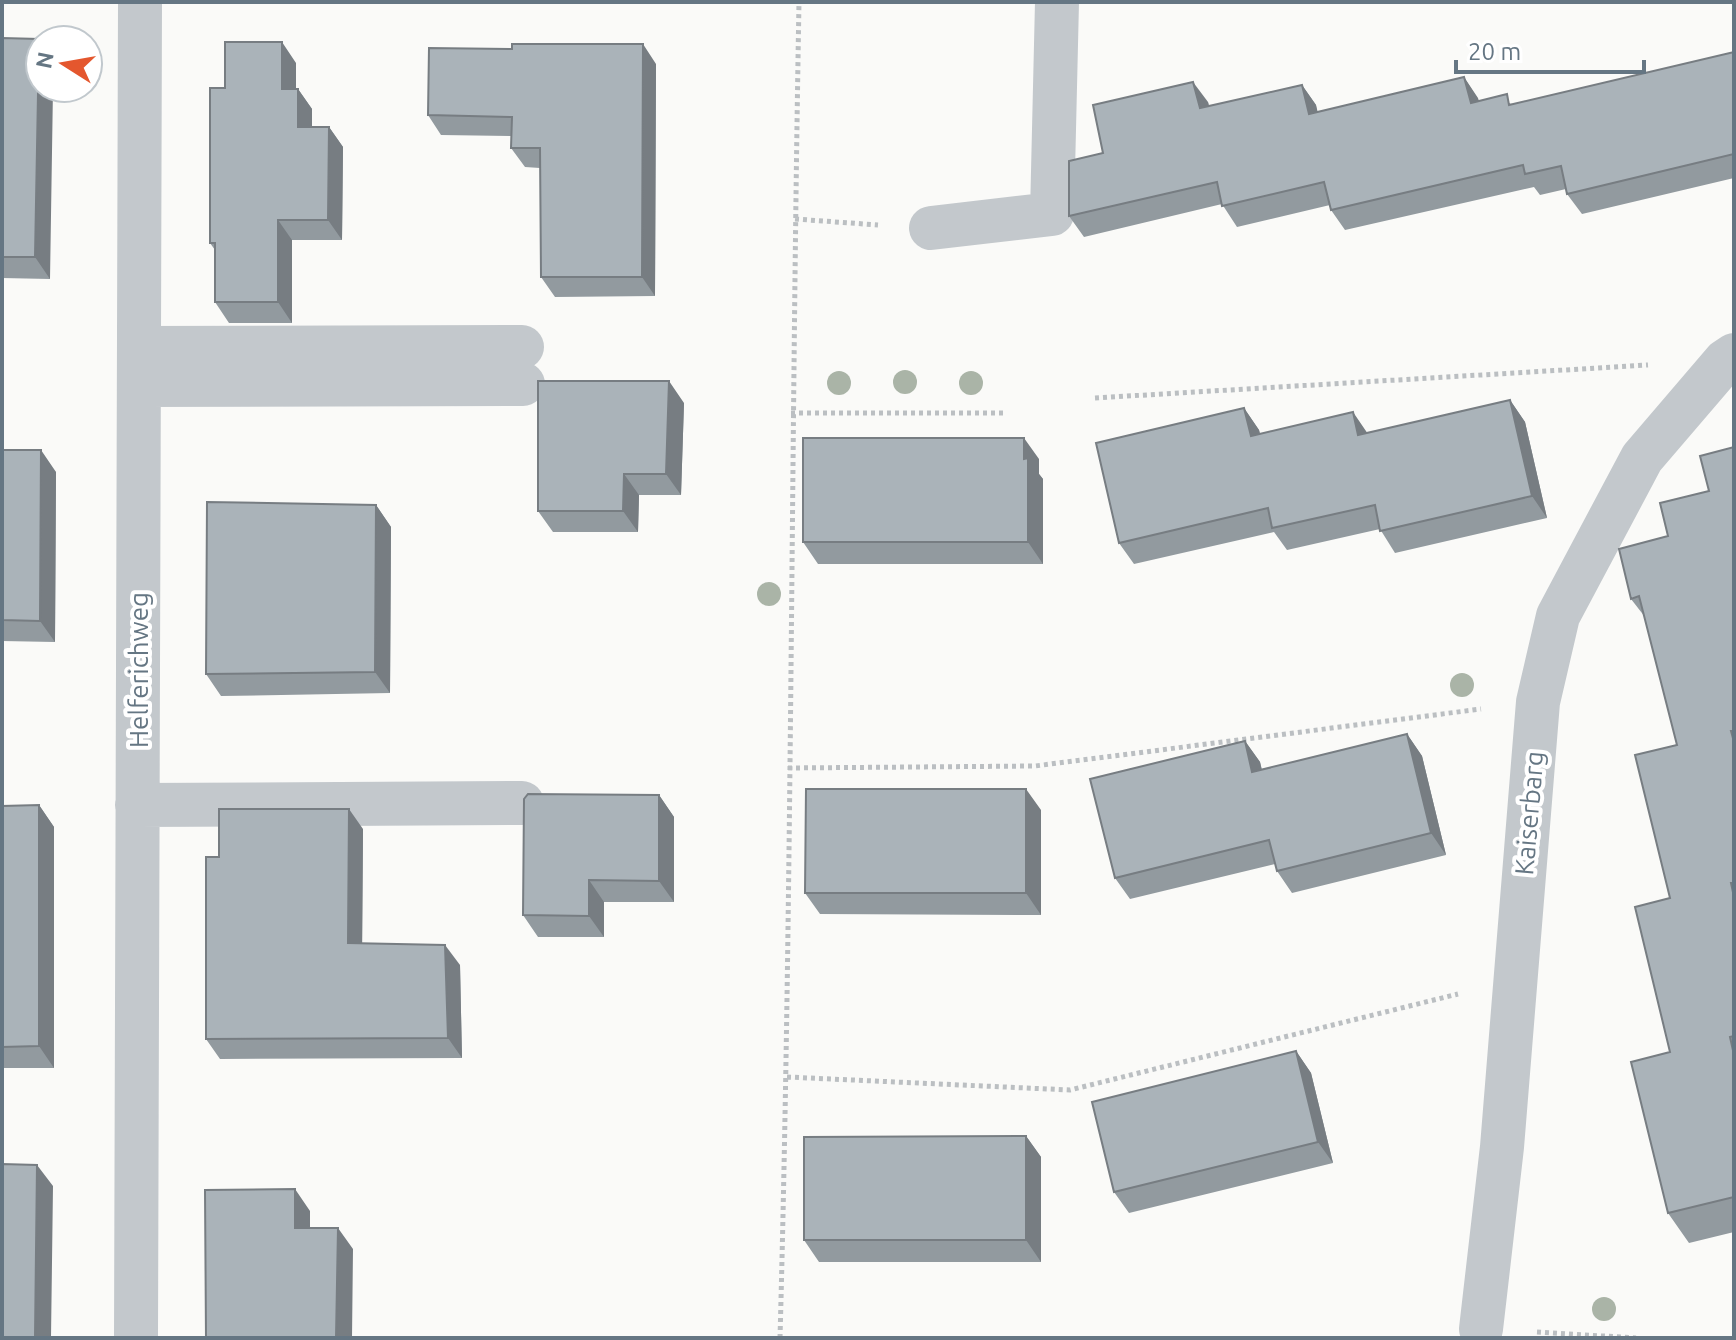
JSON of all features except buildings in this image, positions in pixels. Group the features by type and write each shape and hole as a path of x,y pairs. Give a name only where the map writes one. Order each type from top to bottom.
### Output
{"street":[{"name":"Helferichweg","path":"136,1338 140,2"},
{"path":"931,228 1052,214 1057,2"},
{"name":"Kaiserbarg","path":"1481,1329 1502,1147 1538,702 1558,616 1642,458 1729,358"},
{"path":"139,367 522,365"},
{"path":"137,805 522,803"}],"path":[{"path":"780,1338 787,1077 791,413 799,2"},
{"path":"795,219 931,228"},
{"path":"1095,398 1729,358"},
{"path":"791,413 1007,413"},
{"path":"788,768 1035,766 1538,702"},
{"path":"787,1077 1070,1090 1515,980"},
{"path":"1481,1329 1636,1338"}]}
